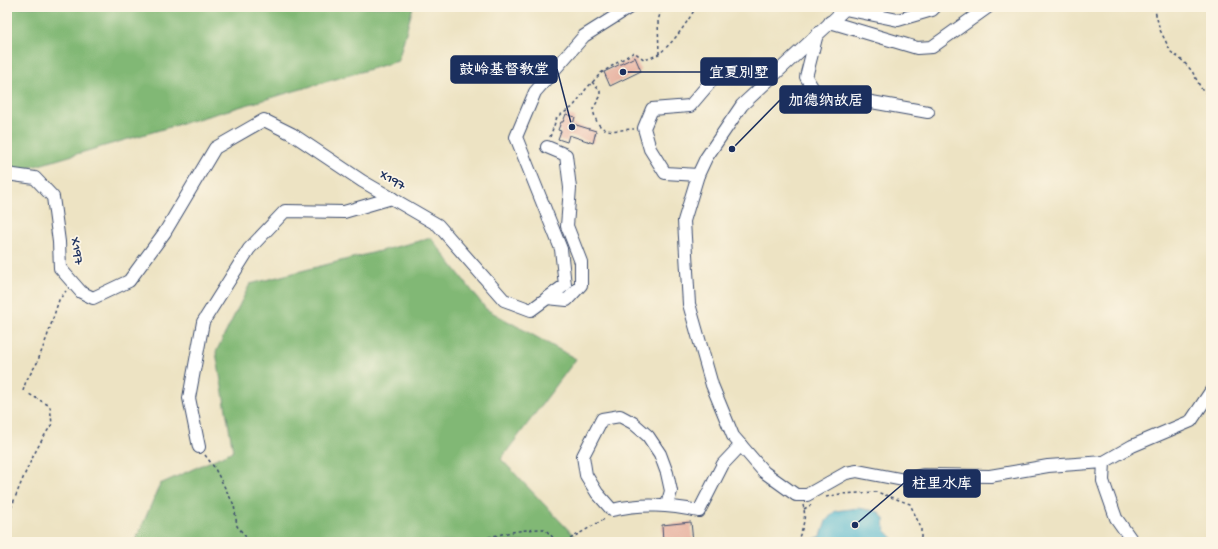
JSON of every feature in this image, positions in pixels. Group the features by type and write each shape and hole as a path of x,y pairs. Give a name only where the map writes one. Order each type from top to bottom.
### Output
{"street":[{"name":"X197","path":"7,174 35,178 53,197 59,242 60,268 81,292 93,298 129,281 165,232 215,148 264,120 292,134 362,181 438,225 504,300 531,310 565,285 561,249 516,136 535,92 584,36 630,7"},
{"path":"935,7 932,10 898,20 845,9 742,105 706,158 698,175 684,221 689,304 712,385 733,436 764,472 796,495 807,495 846,473 857,471 904,480 923,475 990,476 1048,466 1104,462 1132,446 1191,421 1211,391"},
{"path":"830,22 917,48 932,47 988,7"},
{"path":"817,34 806,77 815,92 928,112"},
{"path":"698,175 665,173 650,149 644,128 652,109 690,106 724,66"},
{"path":"547,147 566,155 570,188 567,226 581,262 581,285 566,300 547,298"},
{"path":"199,447 189,398 203,322 249,249 285,211 344,212 392,198"},
{"path":"667,506 671,491 667,473 660,454 648,436 634,423 620,416 602,418 583,456 586,475 597,493 612,510 629,507 667,506 699,511 723,464 741,445"},
{"path":"1104,462 1103,481 1116,518 1133,542"}],"path":[{"path":"659,54 658,21 662,7"},
{"path":"547,147 557,117 573,107 586,89 601,73 634,52 645,60 659,54 672,41 689,19 696,7"},
{"path":"1154,7 1160,30 1171,52 1183,61 1192,71 1202,90 1211,97"},
{"path":"592,82 600,91 600,98 593,109 595,119 600,127 608,130 644,128"},
{"path":"23,391 26,381 37,363 47,338 59,300 73,284"},
{"path":"7,519 19,487 44,436 52,424 50,406 29,394"},
{"path":"199,447 214,467 234,505 237,526 250,542"},
{"path":"824,497 840,494 877,492 910,504 921,528 921,542"},
{"path":"797,542 804,522 804,509 800,495"},
{"path":"804,509 811,505"},
{"path":"565,542 608,517 612,510"},
{"path":"7,526 10,542"},
{"path":"471,542 500,534 529,529 545,529 557,542"}],"green space":[{"path":"7,7 413,7 398,61 11,173 7,176"},
{"path":"431,238 486,309 576,359 501,459 580,542 135,542 160,484 233,451 216,352 250,284"}],"water":[{"path":"859,508 879,512 884,519 885,530 897,542 807,542 821,536 826,521 835,511"}],"building":[{"path":"635,57 641,71 610,86 604,72"},
{"path":"566,114 575,117 573,124 596,131 593,143 569,135 567,142 558,139 561,131 558,130"},
{"path":"691,522 693,542 663,542 662,525"}],"place":[{"name":"宜夏别墅","path":"623,72"},
{"name":"鼓岭基督教堂","path":"572,127"},
{"name":"加德纳故居","path":"732,149"},
{"name":"柱里水库","path":"855,525"}]}
